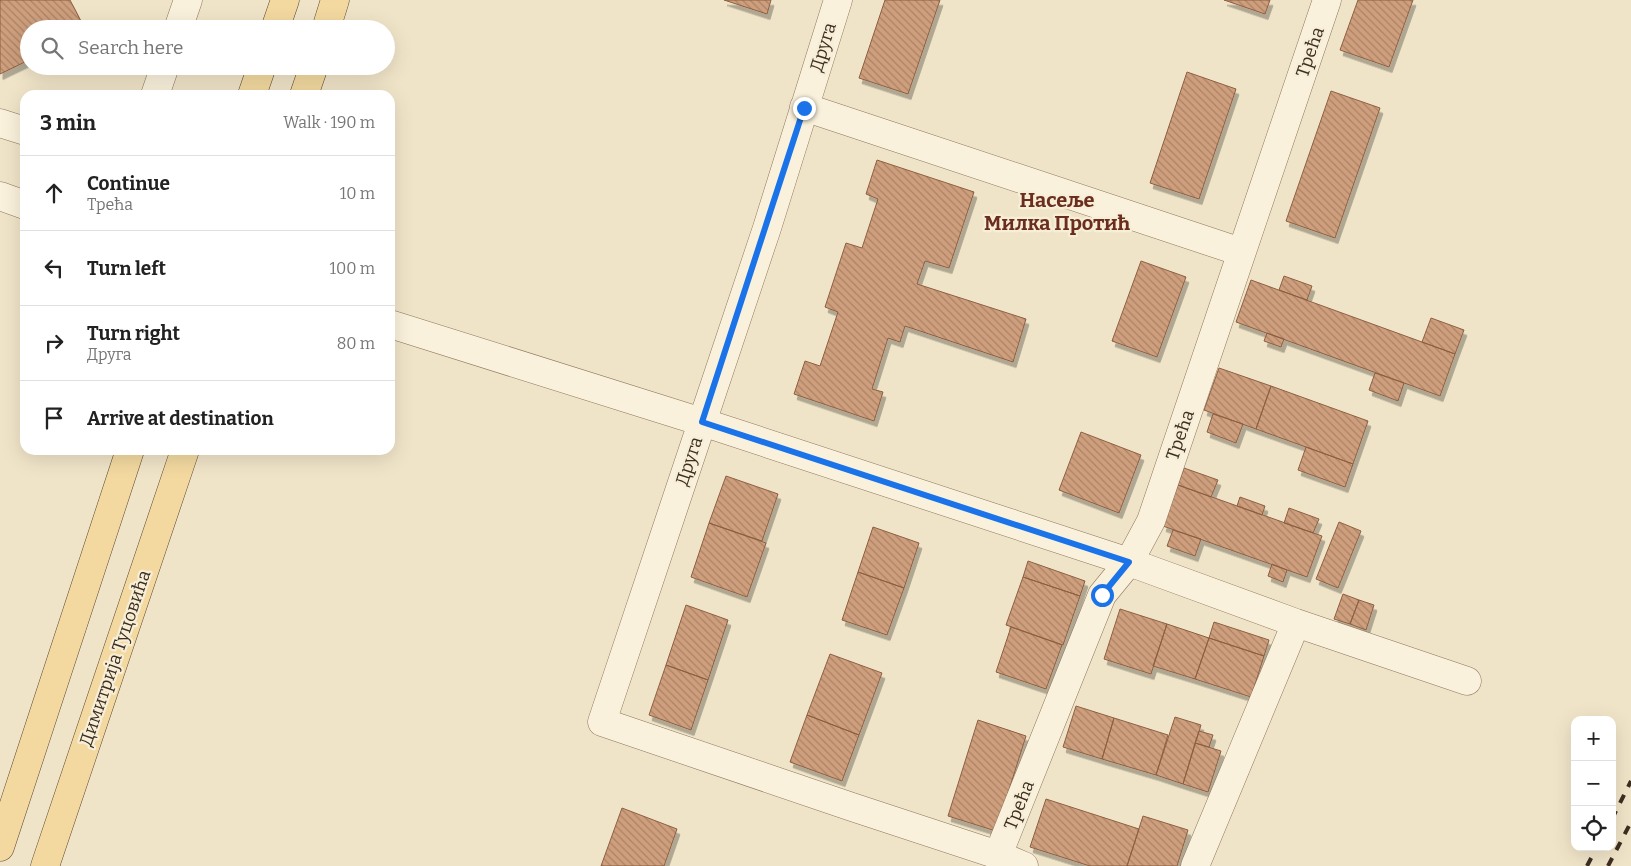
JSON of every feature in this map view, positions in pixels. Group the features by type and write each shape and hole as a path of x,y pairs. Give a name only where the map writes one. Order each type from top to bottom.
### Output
{"main road":[{"path":"278,20 285,0"},
{"path":"329,20 335,0"},
{"path":"254,90 259,75"},
{"path":"306,90 311,75"},
{"path":"0,847 128,455"},
{"name":"Димитрија Туцовића","path":"45,866 183,455"}],"street":[{"path":"181,20 188,0"},
{"name":"Друга","path":"838,0 702,422 602,722 998,855"},
{"name":"Трећа","path":"998,855 1102,595 1129,562 1151,521 1327,0"},
{"path":"157,90 162,75"},
{"path":"804,108 1241,252"},
{"path":"0,122 20,129"},
{"path":"0,196 20,203"},
{"path":"395,326 702,422 1129,562 1296,623 1467,681"},
{"path":"1195,866 1296,623"},
{"path":"998,855 1024,866"}],"building":[{"path":"0,0 70,0 80,20 20,20 20,64 0,74"},
{"path":"724,0 771,0 767,14"},
{"path":"885,0 940,0 908,94 859,78"},
{"path":"1224,0 1270,0 1265,14"},
{"path":"1358,0 1413,0 1389,67 1340,50"},
{"path":"1187,72 1236,89 1199,199 1150,183"},
{"path":"1331,91 1380,108 1335,238 1286,221"},
{"path":"877,160 974,192 949,268 925,261 917,284 1026,319 1013,362 905,326 900,342 888,338 872,389 883,392 874,421 794,394 805,361 820,366 838,312 825,307 846,243 862,248 878,199 866,194"},
{"path":"1141,261 1186,277 1157,357 1112,341"},
{"path":"1284,276 1312,286 1307,300 1279,290"},
{"path":"1251,280 1455,354 1440,396 1236,322"},
{"path":"1431,318 1464,330 1455,354 1422,342"},
{"path":"1267,333 1284,339 1281,347 1264,341"},
{"path":"1219,368 1271,386 1256,429 1204,410"},
{"path":"1375,373 1404,383 1398,401 1369,390"},
{"path":"1271,386 1368,421 1353,464 1256,429"},
{"path":"1213,414 1243,424 1236,443 1207,432"},
{"path":"1081,432 1141,455 1119,513 1059,490"},
{"path":"1306,447 1353,464 1345,487 1298,470"},
{"path":"1184,468 1218,480 1211,497 1178,485"},
{"path":"726,476 778,494 762,541 709,523"},
{"path":"1178,485 1322,536 1307,577 1163,526"},
{"path":"1240,497 1265,506 1262,515 1237,506"},
{"path":"1289,508 1319,519 1313,533 1284,523"},
{"path":"1339,522 1361,531 1338,588 1316,579"},
{"path":"709,523 766,543 747,597 691,577"},
{"path":"873,527 919,543 904,588 858,572"},
{"path":"1173,530 1201,539 1195,556 1167,546"},
{"path":"1028,561 1085,581 1080,596 1023,577"},
{"path":"1272,564 1287,570 1283,582 1268,576"},
{"path":"858,572 904,588 887,635 842,620"},
{"path":"1023,577 1080,596 1063,645 1006,625"},
{"path":"1343,594 1359,600 1350,624 1334,619"},
{"path":"1359,600 1374,605 1366,630 1350,624"},
{"path":"686,605 728,620 708,680 666,665"},
{"path":"1120,609 1167,624 1151,674 1104,659"},
{"path":"1214,622 1269,640 1264,656 1209,638"},
{"path":"1167,624 1209,638 1195,679 1153,666"},
{"path":"1011,627 1062,645 1046,689 996,672"},
{"path":"1209,638 1264,656 1251,697 1195,679"},
{"path":"830,654 882,673 859,735 807,715"},
{"path":"666,665 708,680 691,730 649,715"},
{"path":"1076,706 1114,718 1102,759 1063,747"},
{"path":"807,715 859,735 842,781 790,762"},
{"path":"1175,717 1201,725 1183,784 1156,775"},
{"path":"1114,718 1168,735 1156,775 1102,759"},
{"path":"978,720 1026,736 996,831 948,816"},
{"path":"1199,731 1213,735 1209,747 1195,743"},
{"path":"1195,743 1221,751 1208,792 1183,784"},
{"path":"1046,799 1139,829 1127,866 1090,866 1030,847"},
{"path":"622,808 677,829 664,866 601,866"},
{"path":"1143,816 1188,830 1177,866 1127,866"}],"railway":[{"path":"1616,811 1631,781"},
{"path":"1608,866 1631,822"},
{"path":"1587,866 1595,851"}],"district":[{"name":"Насеље Милка Протић","path":"1057,212"}],"route":[{"path":"804,108 702,422 1129,562 1102,595"}]}
